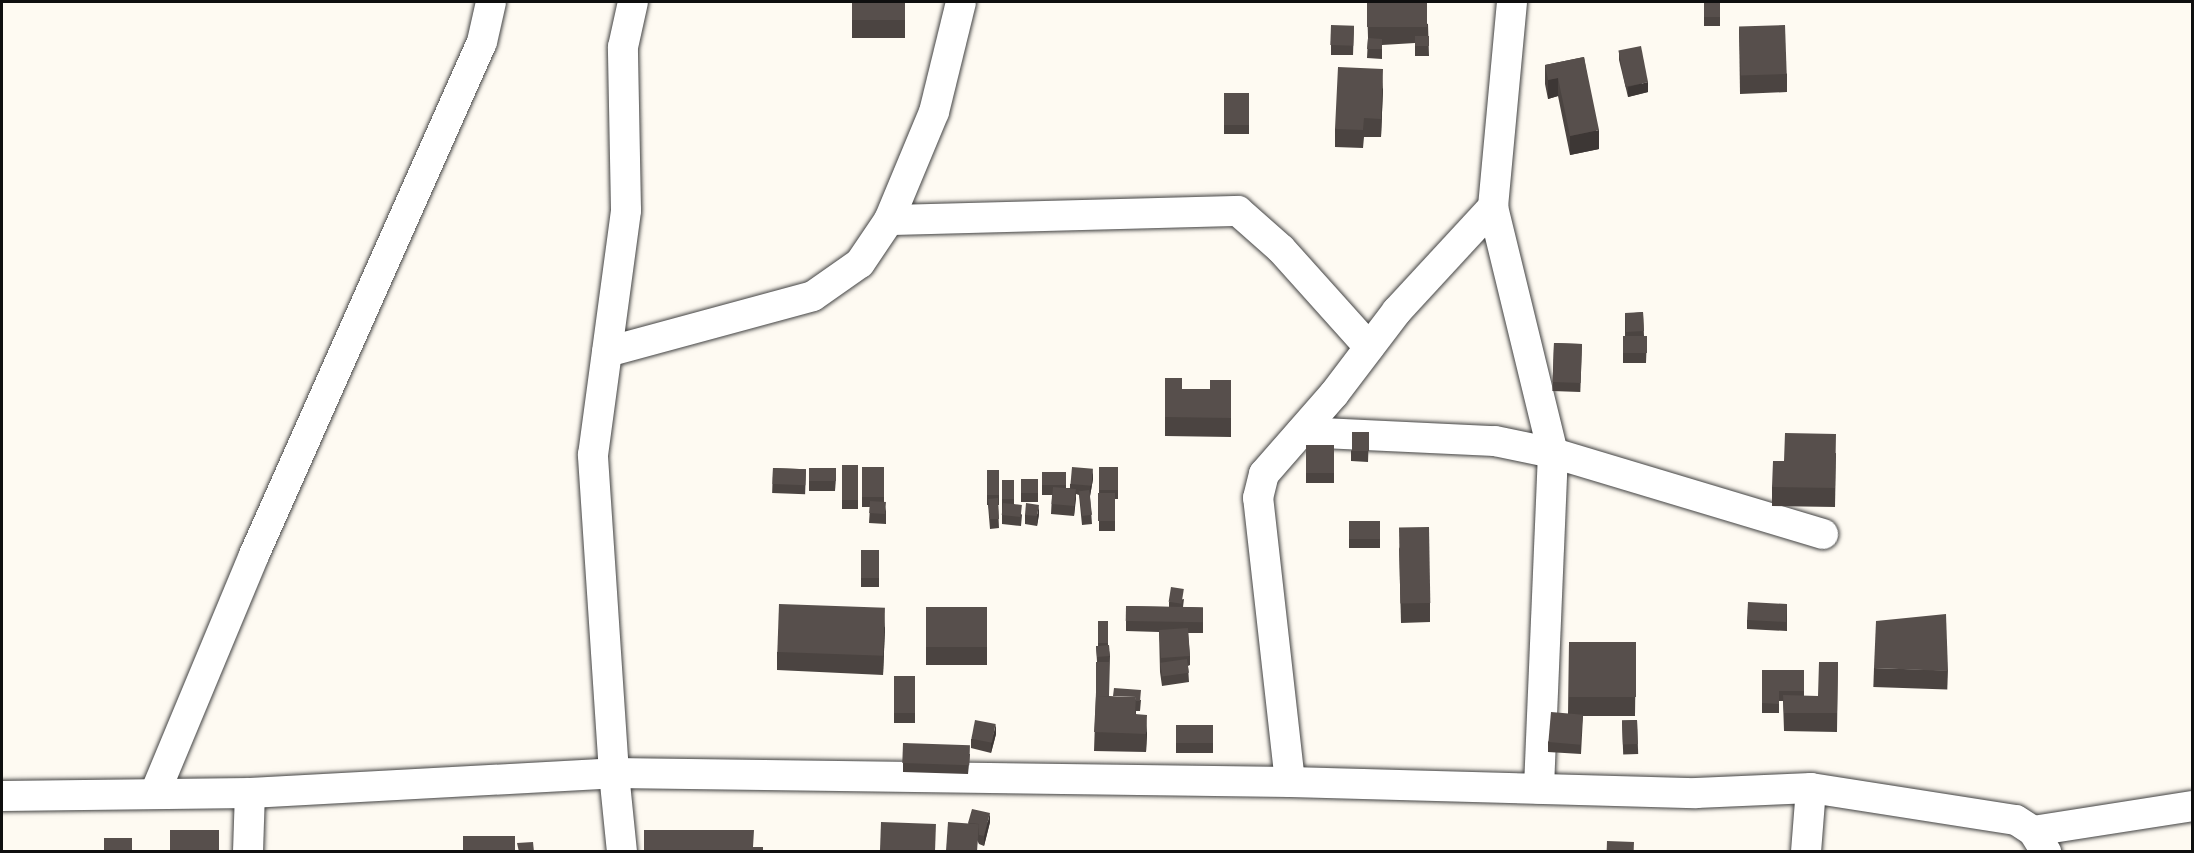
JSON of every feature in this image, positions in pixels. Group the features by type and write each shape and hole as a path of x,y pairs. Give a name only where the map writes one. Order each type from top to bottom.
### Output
{"street":[{"path":"155,793 254,555 482,42 491,2"},
{"path":"622,852 614,773 593,455 626,210 623,47 633,2"},
{"path":"607,352 813,296 860,263 888,220 933,112 962,2"},
{"path":"1512,2 1493,207 1553,453 1539,789"},
{"path":"1290,782 1258,498 1264,474 1369,347 1493,207"},
{"path":"888,220 1238,211 1281,249 1369,347"},
{"path":"1301,432 1495,441 1553,453 1823,534"},
{"path":"2,796 250,793 614,773 1290,782 1696,793 1811,788 2016,820 2040,841 2193,806"},
{"path":"1806,852 1811,788"},
{"path":"248,852 250,793"}],"building":[{"path":"852,2 905,2 905,20 852,20"},
{"path":"1367,2 1427,2 1427,27 1367,27"},
{"path":"1704,2 1720,2 1720,17 1704,17"},
{"path":"1331,25 1354,26 1353,46 1330,45"},
{"path":"1785,25 1787,74 1741,76 1739,27"},
{"path":"1415,36 1429,36 1429,46 1415,46"},
{"path":"1368,38 1382,39 1382,49 1367,49"},
{"path":"1641,46 1648,82 1625,87 1618,50"},
{"path":"1584,57 1599,130 1570,136 1558,78 1548,80 1545,65"},
{"path":"1338,67 1383,69 1381,119 1364,118 1363,130 1335,129"},
{"path":"1224,93 1249,93 1249,125 1224,125"},
{"path":"1643,312 1644,331 1626,332 1625,313"},
{"path":"1623,336 1647,336 1647,353 1623,353"},
{"path":"1554,343 1582,344 1581,383 1553,382"},
{"path":"1165,378 1182,378 1182,389 1210,389 1210,380 1231,380 1231,418 1165,417"},
{"path":"1352,432 1369,432 1369,451 1352,451"},
{"path":"1785,433 1836,434 1835,488 1772,487 1773,461 1784,461"},
{"path":"1306,445 1334,445 1334,473 1306,473"},
{"path":"842,465 858,465 858,500 842,500"},
{"path":"862,467 884,467 884,497 862,497"},
{"path":"1072,467 1093,469 1091,486 1071,484"},
{"path":"1099,467 1118,467 1118,490 1099,490"},
{"path":"773,468 806,469 805,485 772,484"},
{"path":"809,468 836,468 836,481 809,481"},
{"path":"987,470 999,470 999,495 987,495"},
{"path":"1042,472 1066,472 1066,485 1042,485"},
{"path":"1021,479 1038,479 1038,493 1021,493"},
{"path":"1002,480 1014,480 1014,499 1002,499"},
{"path":"1053,487 1076,489 1074,506 1052,504"},
{"path":"1089,490 1092,515 1082,516 1079,491"},
{"path":"1098,493 1115,493 1115,521 1098,521"},
{"path":"998,498 999,519 990,519 988,499"},
{"path":"870,501 886,502 885,514 869,513"},
{"path":"1003,503 1022,505 1021,517 1002,515"},
{"path":"1026,503 1039,505 1037,516 1025,515"},
{"path":"1349,521 1380,521 1380,539 1349,539"},
{"path":"1429,527 1430,603 1400,604 1399,528"},
{"path":"861,550 879,550 879,578 861,578"},
{"path":"1171,587 1184,589 1181,604 1169,602"},
{"path":"1748,602 1787,604 1786,622 1747,620"},
{"path":"779,604 885,608 883,656 777,652"},
{"path":"1126,606 1203,607 1203,622 1126,621"},
{"path":"926,607 987,607 987,647 926,647"},
{"path":"1946,614 1948,671 1874,668 1876,621"},
{"path":"1098,621 1108,621 1108,643 1098,643"},
{"path":"1188,628 1190,656 1161,658 1159,630"},
{"path":"1569,642 1636,642 1636,697 1569,697"},
{"path":"1109,645 1110,656 1097,657 1096,646"},
{"path":"1187,659 1189,673 1162,677 1160,663"},
{"path":"1096,662 1109,662 1109,696 1096,696"},
{"path":"1819,662 1838,662 1837,713 1784,713 1783,695 1818,696"},
{"path":"1762,670 1804,670 1804,691 1779,691 1779,704 1762,703"},
{"path":"894,676 915,676 915,713 894,713"},
{"path":"1114,688 1141,690 1140,701 1136,701 1136,697 1113,696"},
{"path":"1096,696 1136,697 1135,714 1147,715 1146,734 1094,732"},
{"path":"1551,712 1583,715 1580,745 1548,742"},
{"path":"975,720 996,724 992,743 971,739"},
{"path":"1637,720 1638,744 1623,745 1622,721"},
{"path":"1176,725 1213,725 1213,743 1176,743"},
{"path":"903,743 970,745 969,765 902,763"},
{"path":"972,809 990,813 984,836 979,835 979,824 968,823"},
{"path":"881,822 936,824 935,852 880,852"},
{"path":"948,822 979,824 977,852 946,852"},
{"path":"170,830 219,830 219,852 170,852"},
{"path":"644,830 754,830 753,847 763,847 763,852 644,852"},
{"path":"463,836 515,836 515,852 463,852"},
{"path":"104,838 132,838 132,852 104,852"},
{"path":"1607,841 1634,842 1634,852 1607,852"},
{"path":"533,842 534,852 519,852 517,843"}]}
